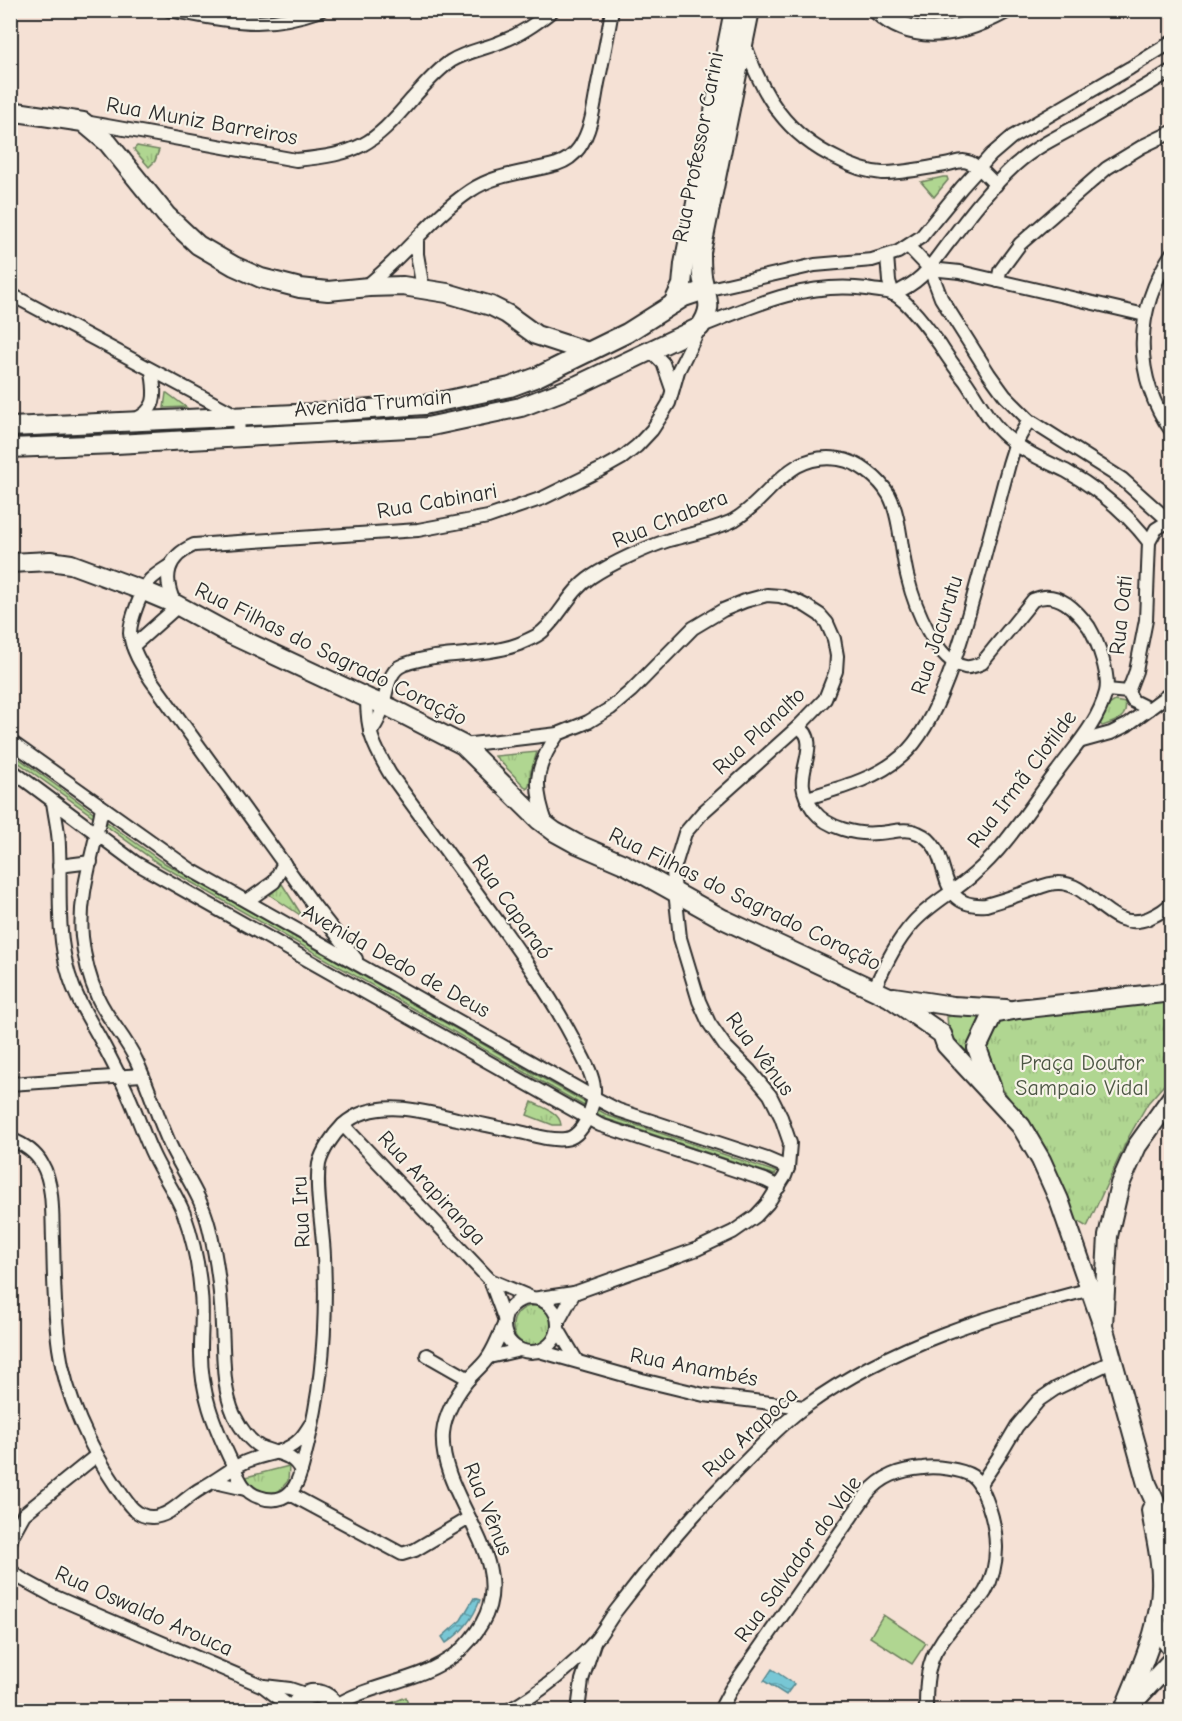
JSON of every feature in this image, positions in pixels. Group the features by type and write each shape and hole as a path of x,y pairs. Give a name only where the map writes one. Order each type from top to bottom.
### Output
{"main road":[{"name":"Rua Professor Carini","path":"700,327 707,316 709,307 701,273 701,252 736,38 734,10"},
{"name":"Rua Professor Carini","path":"673,304 682,285 684,264 736,38 750,10"},
{"path":"877,10 897,26 927,33 953,30 974,24 1004,10"},
{"path":"10,111 83,122 108,143 166,214 198,245 234,266 261,278 300,288 328,291 403,286 467,298 507,314 536,335 588,352"},
{"name":"Avenida Trumain","path":"10,427 424,405 510,387 559,367 627,333 684,297 705,290"},
{"name":"Avenida Trumain","path":"10,448 427,427 521,408 578,385 700,327"},
{"path":"536,335 559,367 578,385"},
{"name":"Rua Filhas do Sagrado Coração","path":"10,563 50,561 71,564 144,591 177,605 232,635 384,705 463,745 539,820 575,843 626,865 723,919 881,993"},
{"path":"995,1099 977,1048 993,1014 1018,1009 1172,992"},
{"path":"881,993 953,1006 1018,1009"},
{"path":"881,993 942,1034"},
{"path":"953,1006 940,1018 939,1025 946,1045 1022,1126 1059,1200 1103,1326 1147,1484 1166,1574 1146,1654 1125,1710"},
{"path":"1103,1326 1108,1236 1120,1184 1137,1146 1172,1097"},
{"path":"1072,1234 1084,1243 1090,1244 1103,1241 1108,1236"},
{"path":"1147,1484 1172,1539"},
{"path":"1156,1620 1162,1635 1172,1649"},
{"path":"1125,1710 1172,1660"},
{"path":"293,1710 298,1702 308,1695 315,1694 326,1697 336,1708"}],"street":[{"path":"169,10 257,22 285,20 321,10"},
{"name":"Rua Muniz Barreiros","path":"83,122 296,160 325,158 363,146 384,130 435,73 450,62 464,54 521,33 553,10"},
{"path":"364,287 388,267 446,209 487,181 560,163 572,156 586,135 594,108 612,10"},
{"path":"736,38 784,121 822,152 865,170 880,173 921,169 964,161 979,168 996,186"},
{"name":"Avenida Trumain","path":"705,290 814,265 873,260 908,246 921,237 991,155 1024,129 1172,42"},
{"path":"893,294 911,285 930,269 976,207 1013,167 1037,148 1172,70"},
{"path":"998,281 1000,271 1020,244 1107,168 1143,146 1172,132"},
{"path":"417,239 423,289"},
{"path":"887,256 889,281 893,294 927,327 986,414 1004,435 1015,445 1097,490 1136,525 1149,542 1156,529 1170,519 1122,479 1029,420 1005,396 941,298 930,269 908,246"},
{"path":"1172,253 1156,278 1145,315 1142,335 1145,372 1158,409 1172,432"},
{"path":"930,269 960,272 1145,315"},
{"name":"Avenida Trumain","path":"700,327 792,292 824,287 855,288 893,294"},
{"path":"10,294 238,416 239,436"},
{"name":"Rua Cabinari","path":"361,965 150,680 130,634 148,582 169,566 184,549 203,543 418,530 488,517 543,498 622,458 652,430 666,408 678,371 700,327"},
{"path":"650,350 663,363 672,389"},
{"path":"130,422 146,413 153,404 155,395 152,371"},
{"name":"Rua Jacurutu","path":"807,798 852,784 879,772 903,756 917,739 932,714 954,662 1015,445 1029,420"},
{"name":"Rua Chabera","path":"384,705 389,682 400,667 423,659 502,648 530,639 542,632 579,586 591,577 665,542 734,520 796,465 828,458 841,459 855,464 882,485 890,498 908,580 915,601 931,638 954,662"},
{"name":"Rua Oati","path":"1128,692 1136,671 1146,620 1149,542"},
{"path":"134,646 177,605 169,588 169,566"},
{"name":"Rua Planalto","path":"463,745 558,734 588,722 612,708 631,691 693,628 723,609 767,595 780,596 806,606 820,615 827,623 834,639 836,664 836,671 825,699 798,727 703,812 685,833 673,872 675,892"},
{"path":"954,662 964,667 982,663 1034,600 1050,596 1061,600 1073,609 1089,627 1100,648 1107,690 1128,692 1133,701 1149,709"},
{"name":"Rua Irmã Clotilde","path":"881,993 891,953 902,936 915,921 973,875 995,854 1036,802 1054,774 1082,741 1099,711 1107,690"},
{"path":"1082,741 1112,733 1172,692"},
{"name":"Rua Caparaó","path":"367,698 367,715 376,752 505,931 562,1017 590,1075 594,1090 587,1118"},
{"path":"370,732 379,722 384,705"},
{"path":"798,727 804,730 807,736 807,756 802,785 816,813 830,824 842,829 875,834 906,831 916,832 925,837 938,851 947,885 959,900 977,906 986,905 1058,883 1070,885 1113,915 1134,921 1146,920 1160,913 1172,902"},
{"path":"548,827 541,809 537,779 544,756 558,734"},
{"name":"Avenida Dedo de Deus","path":"10,741 191,870 593,1097 618,1110 788,1168"},
{"name":"Avenida Dedo de Deus","path":"10,769 136,863 587,1118 600,1125 765,1180 779,1187"},
{"path":"53,802 59,842 59,917 67,969 75,995 90,1024 104,1044 132,1102 155,1160 174,1192 183,1213 201,1292 200,1352 202,1382 207,1406 245,1489"},
{"path":"102,807 82,900 82,937 88,971 99,999 136,1060 173,1149 199,1197 218,1267 225,1386 234,1415 252,1441 260,1447 292,1458 301,1471 296,1486 290,1494 278,1499 269,1500 245,1489 214,1482"},
{"path":"59,866 91,862"},
{"path":"247,901 274,882 284,863"},
{"name":"Rua Vênus","path":"535,1298 574,1293 697,1249 733,1232 756,1216 779,1187 788,1168 790,1143 781,1116 770,1095 725,1046 709,1023 699,1001 680,938 675,892"},
{"path":"10,1083 142,1075"},
{"name":"Rua Iru","path":"301,1471 313,1421 323,1357 326,1310 319,1163 326,1146 344,1125 366,1112 388,1109 414,1110 562,1140 578,1135 587,1118"},
{"name":"Rua Arapiranga","path":"344,1125 490,1280 535,1298"},
{"path":"10,1139 32,1151 42,1164 48,1180 59,1350 68,1387 97,1455 128,1504 136,1512 154,1517 164,1514 234,1468 258,1457 285,1449 299,1440 313,1421"},
{"name":"Rua Arapiranga","path":"490,1280 504,1323"},
{"name":"Rua Arapoca","path":"509,1710 556,1677 594,1641 648,1568 698,1510 764,1443 804,1407 858,1372 918,1343 964,1325 1091,1289"},
{"path":"489,1357 520,1350 539,1351 551,1343 574,1293"},
{"path":"520,1350 506,1337 504,1323 507,1311 517,1301 535,1298 552,1307 558,1326 577,1361"},
{"name":"Rua Vênus","path":"336,1708 350,1697 397,1682 434,1667 455,1655 469,1642 487,1614 492,1583 489,1564 481,1541 449,1472 444,1453 443,1433 447,1414 469,1379 489,1357 504,1323"},
{"name":"Rua Anambés","path":"539,1351 704,1395 804,1407"},
{"path":"427,1355 469,1379"},
{"path":"926,1710 928,1669 936,1650 952,1627 984,1594 995,1562 996,1541 993,1516 980,1485 1017,1426 1039,1400 1055,1389 1113,1361"},
{"path":"10,1543 24,1514 97,1455"},
{"name":"Rua Salvador do Vale","path":"720,1710 731,1689 877,1482 900,1472 929,1467 950,1469 970,1475 980,1485"},
{"path":"290,1494 402,1554 415,1550 469,1518"},
{"path":"10,1516 24,1514"},
{"name":"Rua Oswaldo Arouca","path":"10,1570 53,1596 263,1686 293,1710"},
{"path":"578,1710 582,1680 594,1641"},
{"name":"Rua Oswaldo Arouca","path":"263,1686 290,1689 308,1695"}],"green space":[{"path":"137,146 159,150 155,161 149,167 135,151"},
{"path":"947,177 948,180 934,197 921,182"},
{"path":"167,393 186,407 164,408"},
{"path":"1115,701 1125,703 1123,716 1102,726 1097,720 1107,706"},
{"path":"10,752 161,861 609,1116 776,1172 775,1175 607,1119 159,864 11,757"},
{"path":"537,752 527,789 495,756"},
{"path":"282,884 303,917 270,895"},
{"name":"Praça Doutor Sampaio Vidal","path":"1171,997 1171,1077 1148,1103 1128,1138 1087,1227 1072,1218 1031,1129 999,1084 987,1062 987,1043 996,1016"},
{"name":"Praça Doutor Sampaio Vidal","path":"959,1014 987,1014 970,1054 949,1036 947,1017"},
{"path":"532,1102 554,1113 561,1125 553,1125 527,1115"},
{"path":"533,1306 541,1307 547,1312 552,1318 552,1334 547,1340 541,1345 533,1346 525,1345 519,1340 514,1334 513,1326 514,1318 519,1312 525,1307"},
{"path":"289,1466 288,1481 278,1492 260,1493 242,1478"},
{"path":"883,1615 926,1643 912,1664 870,1637"},
{"path":"406,1697 409,1710 374,1710"}],"water":[{"path":"474,1598 480,1600 471,1619 458,1634 446,1643 442,1637 461,1620"},
{"path":"772,1669 794,1684 786,1695 764,1681"}]}
